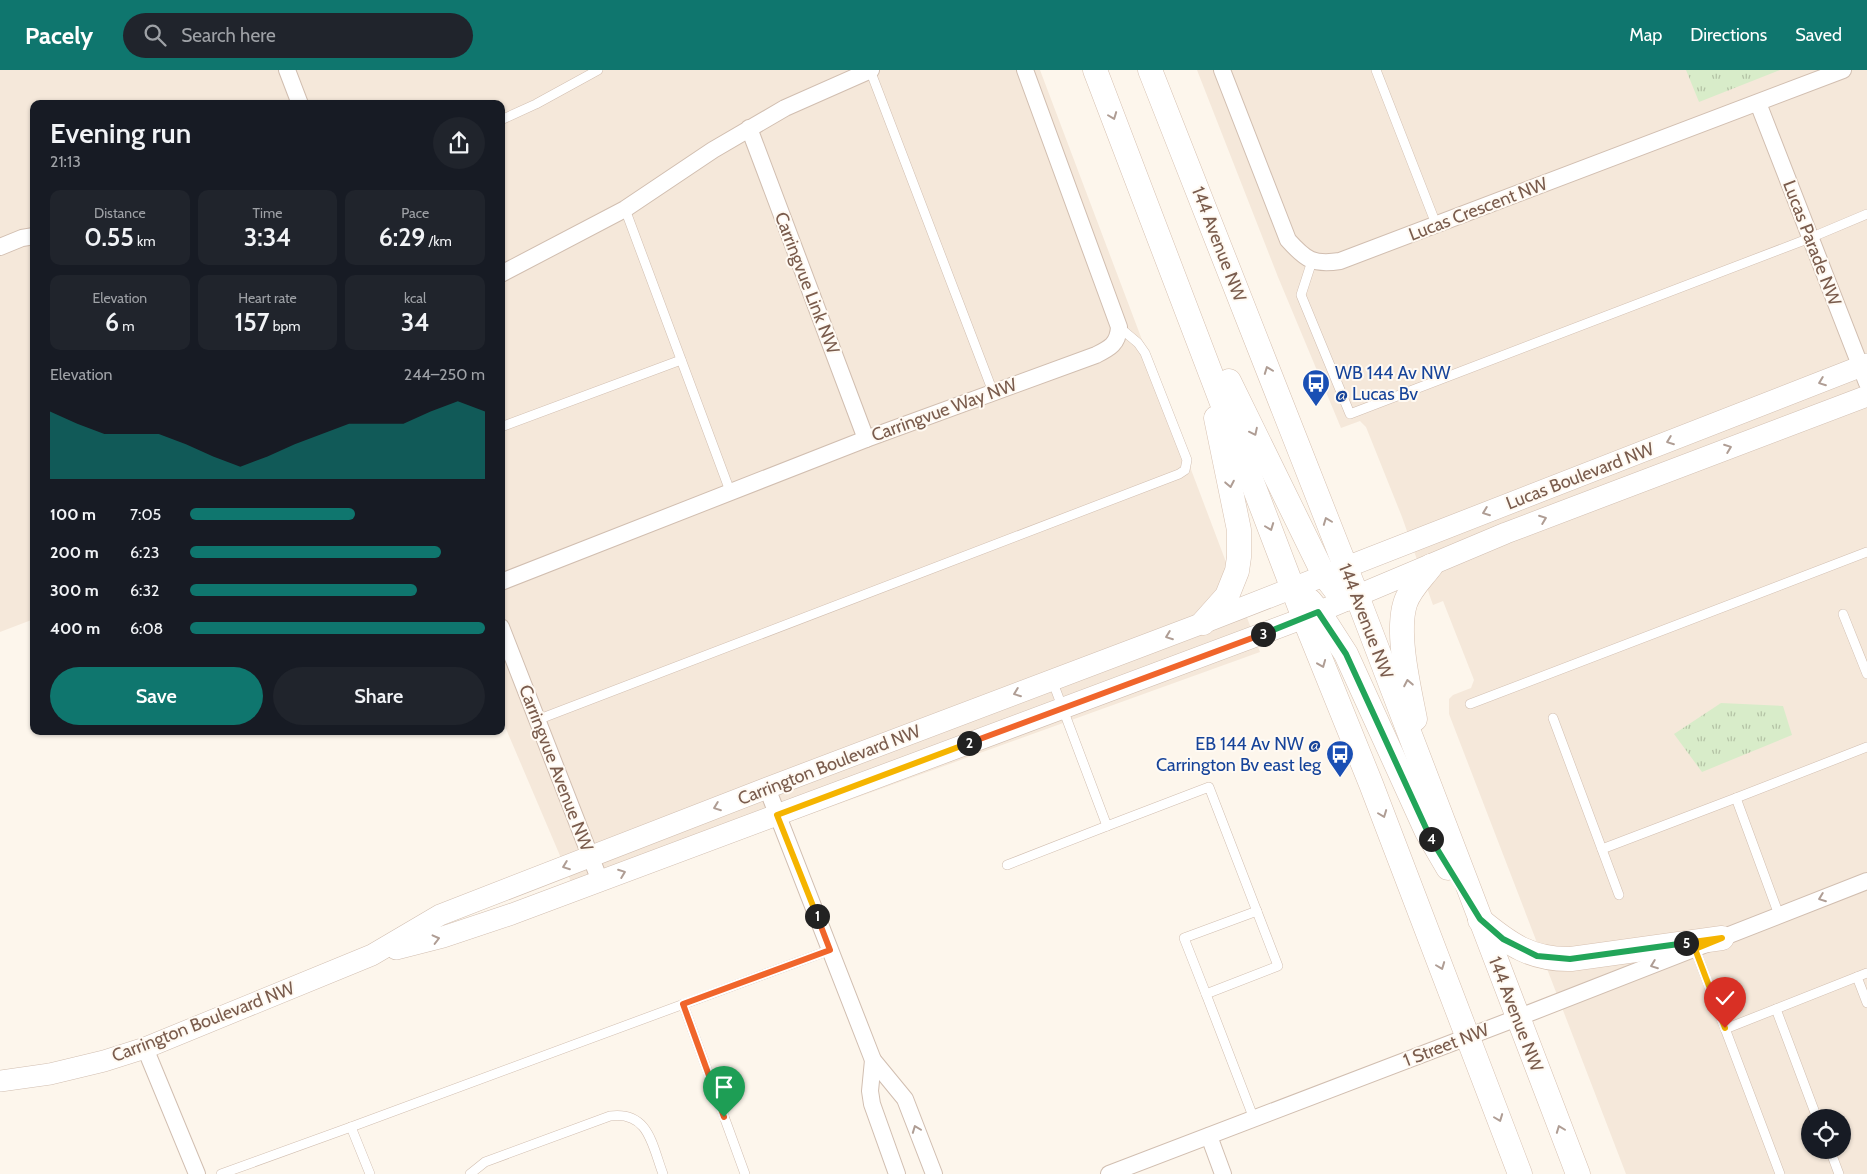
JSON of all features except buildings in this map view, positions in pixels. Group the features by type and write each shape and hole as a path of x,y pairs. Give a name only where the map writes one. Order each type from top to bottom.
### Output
{"main road":[{"path":"1096,70 1293,588 1311,615 1346,654 1427,832 1480,919 1503,939 1520,948 1537,956 1558,959 1570,959 1722,938"},
{"path":"1134,70 1193,180"},
{"name":"144 Avenue NW","path":"1150,70 1193,180 1334,571"},
{"path":"1163,247 1334,571 1336,592 1345,598 1357,596"},
{"path":"1202,350 1239,530 1237,571 1226,596 1202,623"},
{"path":"1427,782 1407,675 1402,626 1404,605 1409,594 1431,566"},
{"name":"144 Avenue NW","path":"1357,596 1578,1174"},
{"path":"1311,615 1371,784 1520,1174"}],"street":[{"path":"287,70 298,100"},
{"path":"505,272 625,210 749,128 792,104 870,70"},
{"path":"1025,70 1119,327"},
{"path":"1222,70 1288,240 1300,253 1312,261"},
{"name":"Lucas Crescent NW","path":"1312,261 1324,264 1340,261 1843,70"},
{"name":"Lucas Parade NW","path":"1758,103 1810,238 1865,371"},
{"name":"Carringvue Link NW","path":"749,128 866,439"},
{"path":"0,247 30,237"},
{"name":"Carringvue Way NW","path":"505,580 730,491 1105,350 1115,343 1119,335 1119,327"},
{"name":"Lucas Boulevard NW","path":"1293,588 1865,371"},
{"name":"Lucas Boulevard NW","path":"1311,615 1506,533 1867,396"},
{"name":"Carrington Boulevard NW","path":"372,955 440,915 767,788 1293,588"},
{"name":"Carrington Boulevard NW","path":"0,1081 50,1074 145,1048 372,955 443,937 600,881 1311,615"},
{"name":"Carringvue Avenue NW","path":"505,637 600,881"},
{"path":"767,788 873,1060 905,1098 934,1174"},
{"name":"1 Street NW","path":"1108,1174 1518,1018 1867,881"},
{"path":"145,1048 197,1174"},
{"path":"873,1060 870,1091 872,1104 897,1174"},
{"path":"1209,1136 1223,1174"}],"lane":[{"path":"505,118 536,104 598,70"},
{"path":"870,70 993,392"},
{"path":"1376,70 1436,224"},
{"path":"625,210 730,491"},
{"path":"1312,261 1301,295 1350,414 1810,238 1867,214"},
{"path":"537,720 1170,478 1186,470 1187,460 1145,354 1138,343 1119,327"},
{"path":"505,426 681,360"},
{"path":"1470,704 1867,552"},
{"path":"1843,614 1867,674"},
{"path":"1052,680 1107,826"},
{"path":"1553,718 1619,895"},
{"path":"1602,849 1867,747"},
{"path":"1006,865 1209,787 1278,966 1206,994"},
{"path":"1736,798 1779,915"},
{"path":"1254,1119 1184,938 1257,911"},
{"path":"1695,949 1780,1174"},
{"path":"221,1174 830,950"},
{"path":"1725,1028 1867,973"},
{"path":"1857,977 1867,1003"},
{"path":"683,1004 745,1174"},
{"path":"1776,1009 1814,1109"},
{"path":"470,1174 485,1162 610,1116 624,1114 640,1121 647,1132 663,1174"},
{"path":"351,1127 370,1174"},
{"path":"1833,1159 1839,1174"}],"shaded area":[{"path":"0,70 1040,70 1260,652 578,898 505,726 505,100 30,100 30,621 0,632"},
{"path":"1197,70 1867,70 1867,1174 1626,1174 1449,714 1449,699 1453,695 1471,688 1474,680 1443,601 1433,605 1402,517 1366,427 1360,421 1341,428 1278,277"}],"green space":[{"path":"1686,70 1780,70 1699,102"},
{"path":"1721,703 1783,706 1792,735 1702,772 1674,734"}],"place":[{"name":"WB 144 Av NW @ Lucas Bv","path":"1316,407"},
{"name":"EB 144 Av NW @ Carrington Bv east leg","path":"1340,778"}],"route":[{"path":"724,1117 683,1004 830,950 777,815 1318,612 1346,654 1427,832 1480,919 1503,939 1520,948 1537,956 1558,959 1570,959 1722,938 1695,949 1725,1028"}]}
